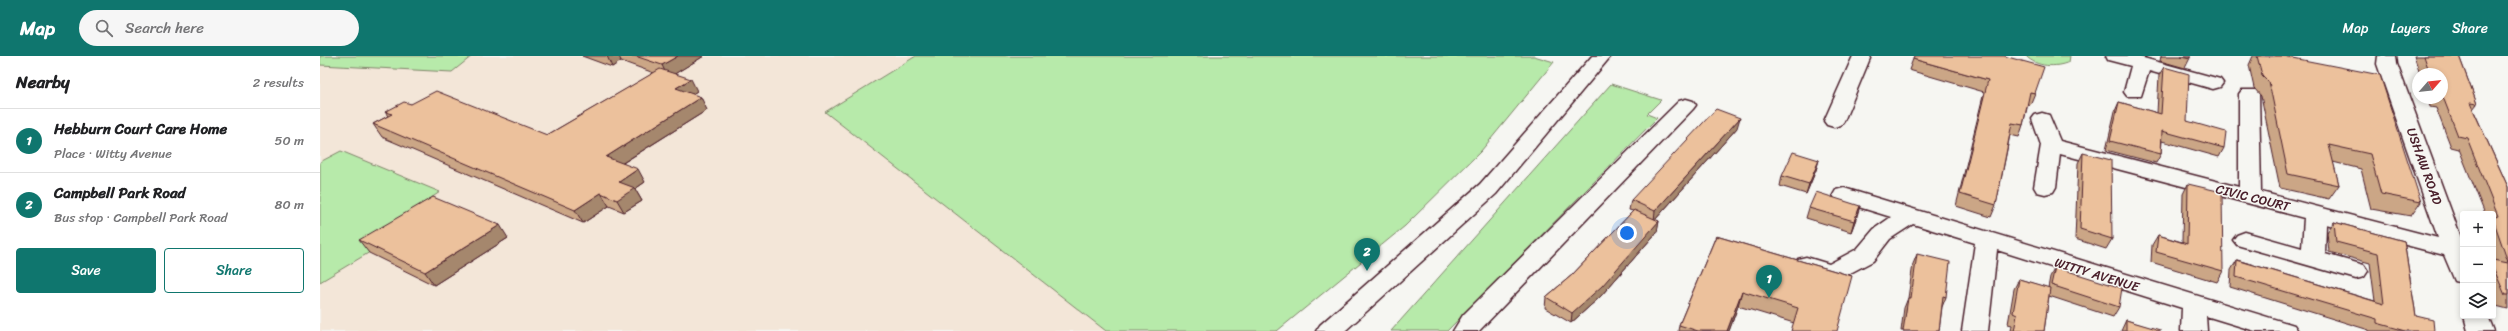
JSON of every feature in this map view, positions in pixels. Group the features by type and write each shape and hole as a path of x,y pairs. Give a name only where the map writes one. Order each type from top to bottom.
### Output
{"street":[{"path":"1329,331 1488,189 1602,56"},
{"path":"1834,121 1862,56"},
{"path":"2114,56 2141,65 2213,83"},
{"name":"USHAW ROAD","path":"2387,56 2388,64 2460,266"},
{"path":"2134,92 2141,65"},
{"path":"2249,94 2250,197"},
{"path":"1466,331 1472,320 1686,105"},
{"path":"2042,119 2050,145 2046,187"},
{"name":"CIVIC COURT","path":"2050,145 2455,250"},
{"name":"WITTY AVENUE","path":"1844,195 2285,331"},
{"path":"2313,258 2315,213"},
{"path":"1786,259 1832,273 1865,255 1882,234 1910,216"},
{"path":"1975,331 1987,240"},
{"path":"2245,240 2356,270"},
{"path":"2194,304 2194,331"},
{"path":"2477,319 2481,331"}],"shaded area":[{"path":"320,56 916,56 826,112 1106,331 320,331"}],"green space":[{"path":"320,56 472,56 452,72 320,65"},
{"path":"916,56 1534,56 1554,62 1481,151 1405,226 1277,331 1106,331 825,112"},
{"path":"2026,56 2070,56 2069,62 2052,66 2035,62"},
{"path":"1611,84 1661,100 1647,114 1657,118 1447,331 1391,331"},
{"path":"341,151 440,192 419,206 435,213 320,282 320,162"}],"building":[{"path":"635,56 678,56 662,65"},
{"path":"1914,56 2004,56 2044,67 2035,93 2030,92 2023,125 2012,123 1996,205 1960,194 1988,80 1913,59"},
{"path":"2257,56 2283,56 2380,75 2421,202 2381,194 2370,154 2329,145 2339,185 2288,174 2269,82 2262,75"},
{"path":"2424,56 2459,56 2477,104 2470,103 2508,187 2508,262 2496,228 2496,217 2498,216 2467,138 2458,136 2446,104 2448,104 2448,68 2428,68"},
{"path":"2164,67 2189,74 2187,121 2226,132 2224,148 2162,131 2161,154 2110,141 2119,102 2161,114"},
{"path":"660,69 691,79 676,88 701,97 606,157 638,169 619,182 635,188 617,200 601,193 575,210 373,124 392,114 385,112 404,102 411,104 436,91 547,135"},
{"path":"1716,109 1740,118 1655,211 1631,200"},
{"path":"1793,152 1819,160 1809,184 1782,176"},
{"path":"2083,153 2111,160 2112,239 2080,229"},
{"path":"2188,184 2222,192 2223,271 2156,252 2158,235 2187,244"},
{"path":"1816,192 1860,206 1854,221 1809,208"},
{"path":"433,197 500,225 425,272 359,240"},
{"path":"1634,210 1659,221 1602,286 1572,313 1546,297 1572,275"},
{"path":"2334,222 2404,241 2416,316 2433,320 2434,331 2406,331 2377,323 2377,319 2236,277 2237,260 2384,304 2378,253 2336,242"},
{"path":"1716,236 1852,276 1837,331 1791,331 1798,308 1742,291 1727,331 1698,331 1679,325"},
{"path":"1917,254 1950,262 1946,297 1943,296 1939,331 1903,331 1908,298 1911,298"},
{"path":"2496,261 2508,263 2508,295 2505,295 2496,274"},
{"path":"2055,267 2122,288 2119,307 2051,285"},
{"path":"2019,279 2050,288 2044,331 2014,331 2017,315 2013,313"},
{"path":"2126,320 2160,330 2160,331 2126,331"}],"place":[{"name":"Campbell Park Road","path":"1367,271"},
{"name":"Hebburn Court Care Home","path":"1769,298"}]}
